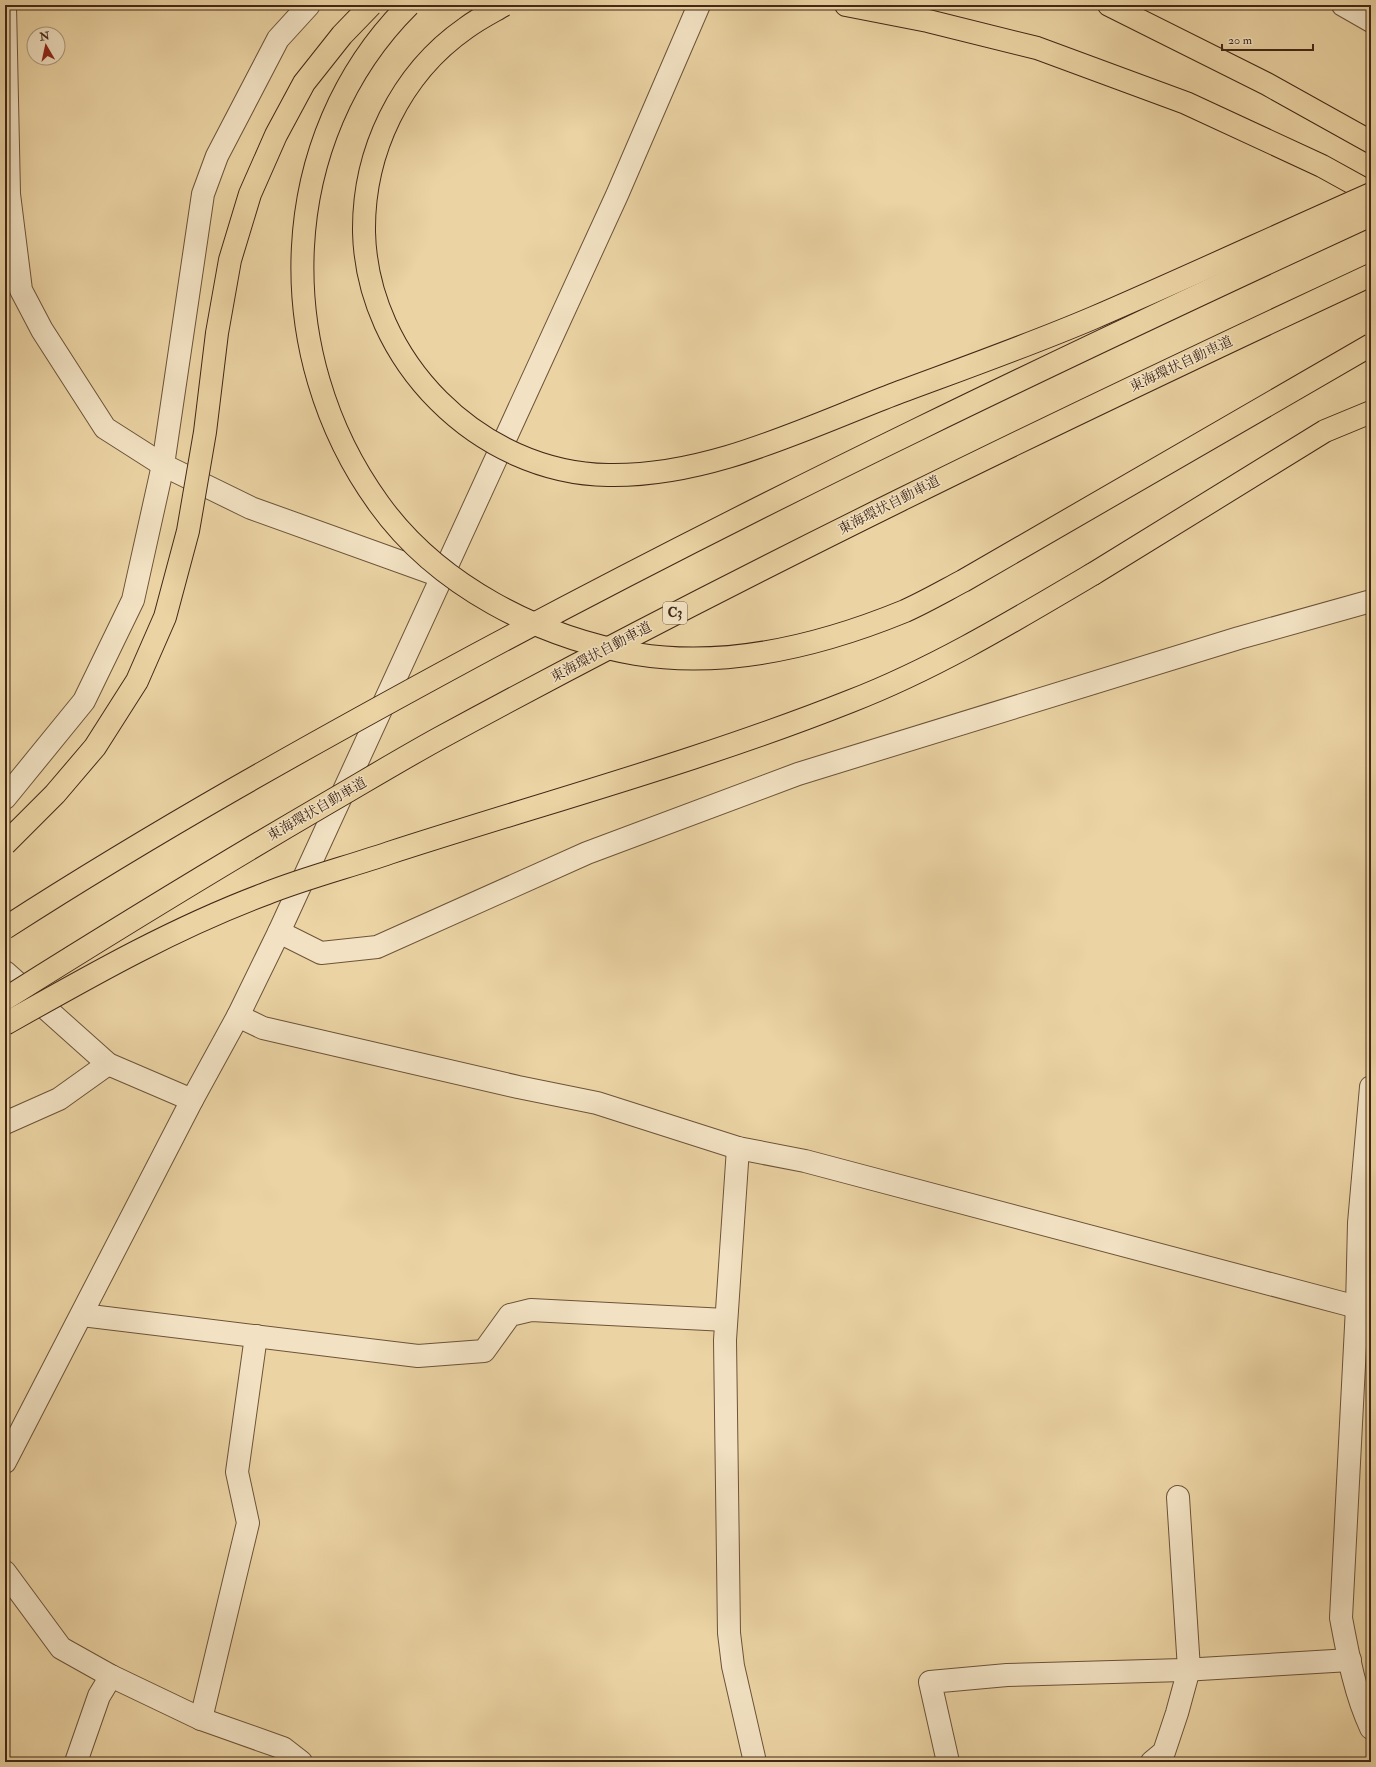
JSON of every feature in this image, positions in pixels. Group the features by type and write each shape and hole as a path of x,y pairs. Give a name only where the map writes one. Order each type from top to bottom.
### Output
{"highway":[{"path":"5,844 55,794 95,747 140,674 165,617 188,531 205,432 217,333 230,260 250,194 276,134 304,83 342,35 370,5"},
{"path":"409,5 368,52 344,90 324,136 312,179 304,230 302,279 306,330 317,376 332,423 353,464 380,506 412,542 452,577 492,604 535,625 589,642 637,654 690,658 754,654 799,646 854,630 908,610 963,581 1371,345"},
{"path":"504,5 465,28 427,62 398,101 378,141 366,186 364,234 371,284 387,330 410,368 437,401 470,429 510,452 556,469 607,475 664,472 725,458 787,436 1090,319 1371,193"},
{"path":"846,5 928,21 1037,48 1186,103 1322,166 1371,193"},
{"path":"1110,5 1267,84 1371,142"},
{"path":"5,928 193,812 367,714 619,579 868,453 1106,338 1371,215"},
{"name":"東海環状自動車道","path":"5,999 228,861 435,741 666,618 915,492 1172,368 1371,275"},
{"path":"5,1024 95,973 175,932 266,893 430,840 653,771 758,736 854,700 949,656 1019,618 1325,431 1371,412"}],"street":[{"path":"5,798 84,701 133,600 162,465 203,194 217,156 278,39 309,5"},
{"path":"5,1462 192,1100 238,1016 279,932 617,195 699,5"},
{"path":"1343,5 1371,21"},
{"path":"5,6 9,194 13,290 42,330 106,428 162,465 251,508 443,577"},
{"path":"279,932 321,953 377,947 587,853 798,774 1239,638 1371,601"},
{"path":"5,972 108,1064 192,1100"},
{"path":"238,1016 263,1028 518,1087 597,1103 738,1148 805,1161 1364,1306"},
{"path":"5,1123 59,1099 108,1064"},
{"path":"1371,1086 1359,1223 1364,1306 1341,1618 1364,1713 1371,1728"},
{"path":"738,1148 726,1320 729,1633 732,1666 756,1762"},
{"path":"82,1315 418,1356 484,1351 510,1315 531,1310 726,1320"},
{"path":"201,1718 248,1523 237,1472 256,1336"},
{"path":"1152,1762 1164,1752 1178,1713 1189,1669 1178,1497"},
{"path":"5,1572 62,1648 111,1676 201,1718 282,1748 301,1762"},
{"path":"948,1762 930,1682 1007,1676 1189,1669 1350,1660"},
{"path":"76,1762 99,1696 111,1676"}]}
